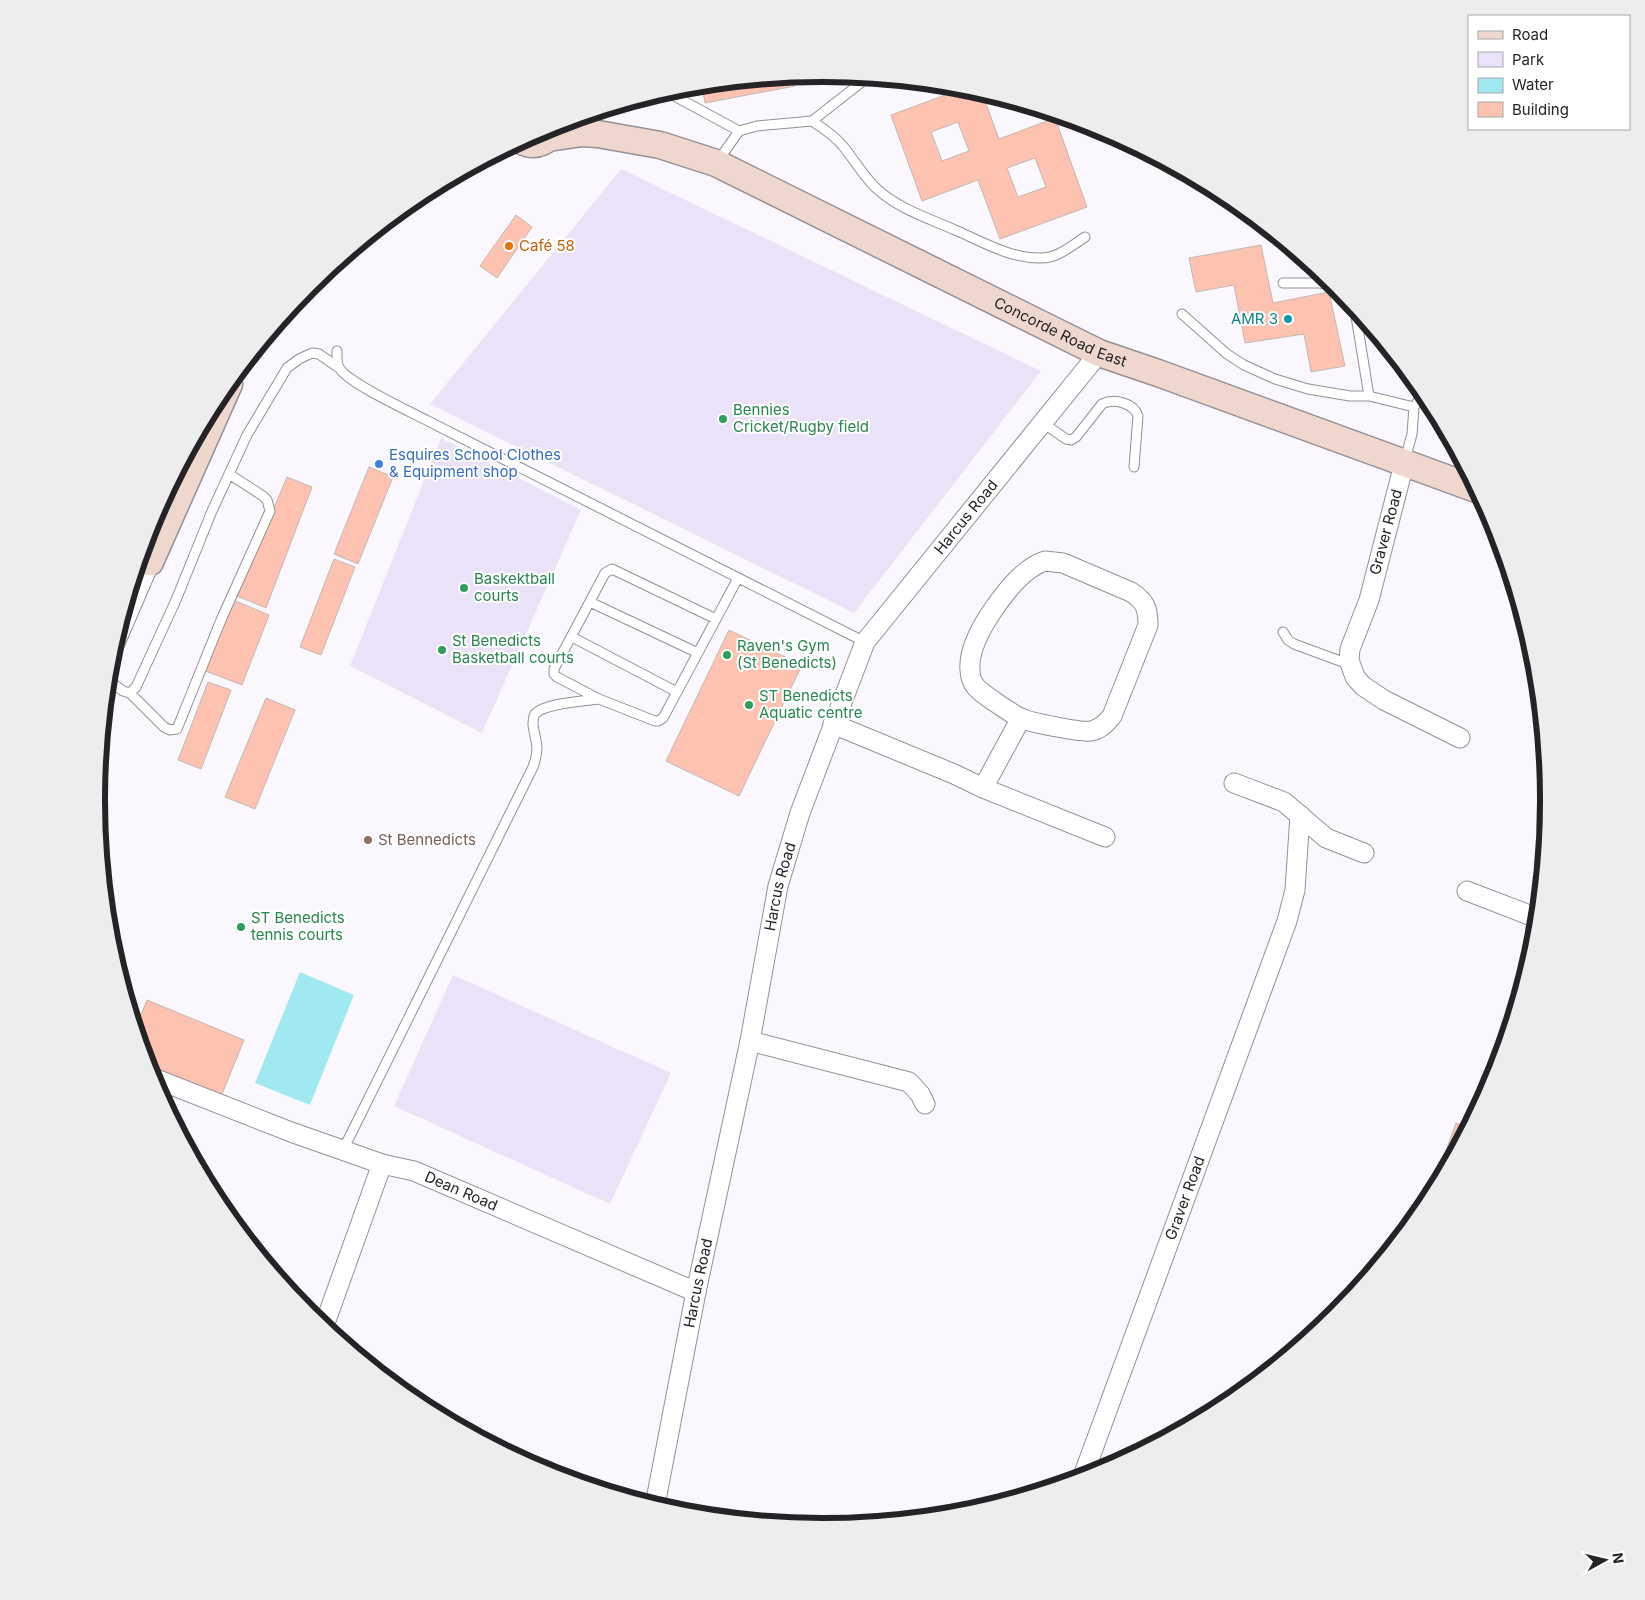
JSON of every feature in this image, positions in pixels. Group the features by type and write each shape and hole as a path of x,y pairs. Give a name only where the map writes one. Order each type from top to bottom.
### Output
{"main road":[{"name":"Concorde Road East","path":"590,122 641,134 660,145"},
{"name":"Concorde Road East","path":"550,136 582,133 598,134 660,145 716,163 1099,354 1167,376 1467,486"},
{"path":"156,536 203,437"}],"street":[{"name":"Harcus Road","path":"656,1498 696,1292 750,1041 778,886 800,813 833,724 865,642 1099,354"},
{"name":"Graver Road","path":"1351,665 1350,649 1368,600 1404,464"},
{"path":"1045,561 1063,562 1141,598 1146,606 1148,625 1112,716 1106,724 1097,729 1080,732 1021,718 978,690 973,682 970,659 988,616 1024,572 1034,565 1045,561"},
{"path":"1351,665 1355,678 1363,686 1384,700 1460,738"},
{"path":"983,788 1021,718"},
{"path":"833,724 983,788 1105,837"},
{"path":"1234,784 1284,802 1326,838 1364,853"},
{"name":"Graver Road","path":"1087,1466 1287,921 1295,890 1300,815"},
{"path":"1467,891 1530,915"},
{"path":"750,1041 909,1082 920,1094 925,1104"},
{"name":"Dean Road","path":"164,1083 342,1150 382,1164 414,1171 696,1292"},
{"path":"327,1318 382,1164"}],"lane":[{"path":"716,163 739,131 757,126 812,121 860,84"},
{"path":"676,98 739,131"},
{"path":"812,121 832,134 864,176 892,201 986,244 1029,258 1042,258 1054,256 1084,237"},
{"path":"1283,283 1319,283"},
{"path":"1182,314 1227,354 1244,365 1275,379 1308,389 1350,396 1369,396 1414,407"},
{"path":"1358,323 1369,396"},
{"path":"337,350 336,360 339,368"},
{"path":"130,693 136,687 160,636 212,511 247,435 287,368 299,359 312,353 319,354 339,368 345,375 369,390 428,421 865,642"},
{"path":"1404,464 1412,434 1414,407 1419,400"},
{"path":"1043,423 1066,439 1071,440 1102,404 1107,401 1132,406 1138,416 1134,467"},
{"path":"115,685 122,691 130,693 164,727 170,730 177,728 221,620 270,511 267,500 263,496 229,474"},
{"path":"716,619 616,569 612,569 605,573 554,668 554,674 599,699 658,721 663,718 678,692 738,578"},
{"path":"590,602 698,653"},
{"path":"1283,632 1288,640 1294,644 1351,665"},
{"path":"572,637 678,692"},
{"path":"342,1150 533,767 538,754 534,716 537,712 549,707 599,699"}],"green space":[{"path":"621,169 1041,371 854,613 430,404"},
{"name":"Baskektball courts","path":"441,438 581,510 482,733 350,666"},
{"path":"453,975 671,1073 610,1204 394,1106"}],"water":[{"path":"300,972 354,995 310,1105 255,1083"}],"building":[{"path":"795,83 795,86 705,103 703,93"},
{"path":"948,94 985,102 999,139 1050,120 1057,122 1087,207 1000,239 978,180 922,201 891,115","holes":["958,122 969,151 942,161 931,132","1035,158 1046,187 1018,197 1007,168"]},
{"path":"516,215 532,227 497,278 480,266"},
{"name":"AMR 3","path":"1261,245 1273,303 1329,292 1345,366 1311,372 1304,334 1245,343 1234,285 1196,292 1189,258"},
{"path":"369,467 393,477 358,564 334,554"},
{"path":"287,477 312,487 266,608 237,596"},
{"path":"334,559 355,567 321,655 300,647"},
{"path":"231,599 269,615 242,685 203,670"},
{"path":"729,630 802,665 739,796 666,761"},
{"path":"208,682 231,690 201,769 178,760"},
{"path":"266,698 295,710 255,809 225,797"},
{"path":"147,1000 244,1040 220,1099 160,1074 139,1019"},
{"path":"1456,1123 1462,1125 1444,1159 1441,1163"}],"place":[{"name":"Café 58","path":"509,246"},
{"name":"AMR 3","path":"1288,319"},
{"name":"Bennies Cricket/Rugby field","path":"723,419"},
{"name":"Esquires School Clothes & Equipment shop","path":"379,464"},
{"name":"Baskektball courts","path":"464,588"},
{"name":"St Benedicts Basketball courts","path":"442,650"},
{"name":"Raven's Gym (St Benedicts)","path":"727,655"},
{"name":"ST Benedicts Aquatic centre","path":"749,705"},
{"name":"St Bennedicts","path":"368,840"},
{"name":"ST Benedicts tennis courts","path":"241,927"}]}
